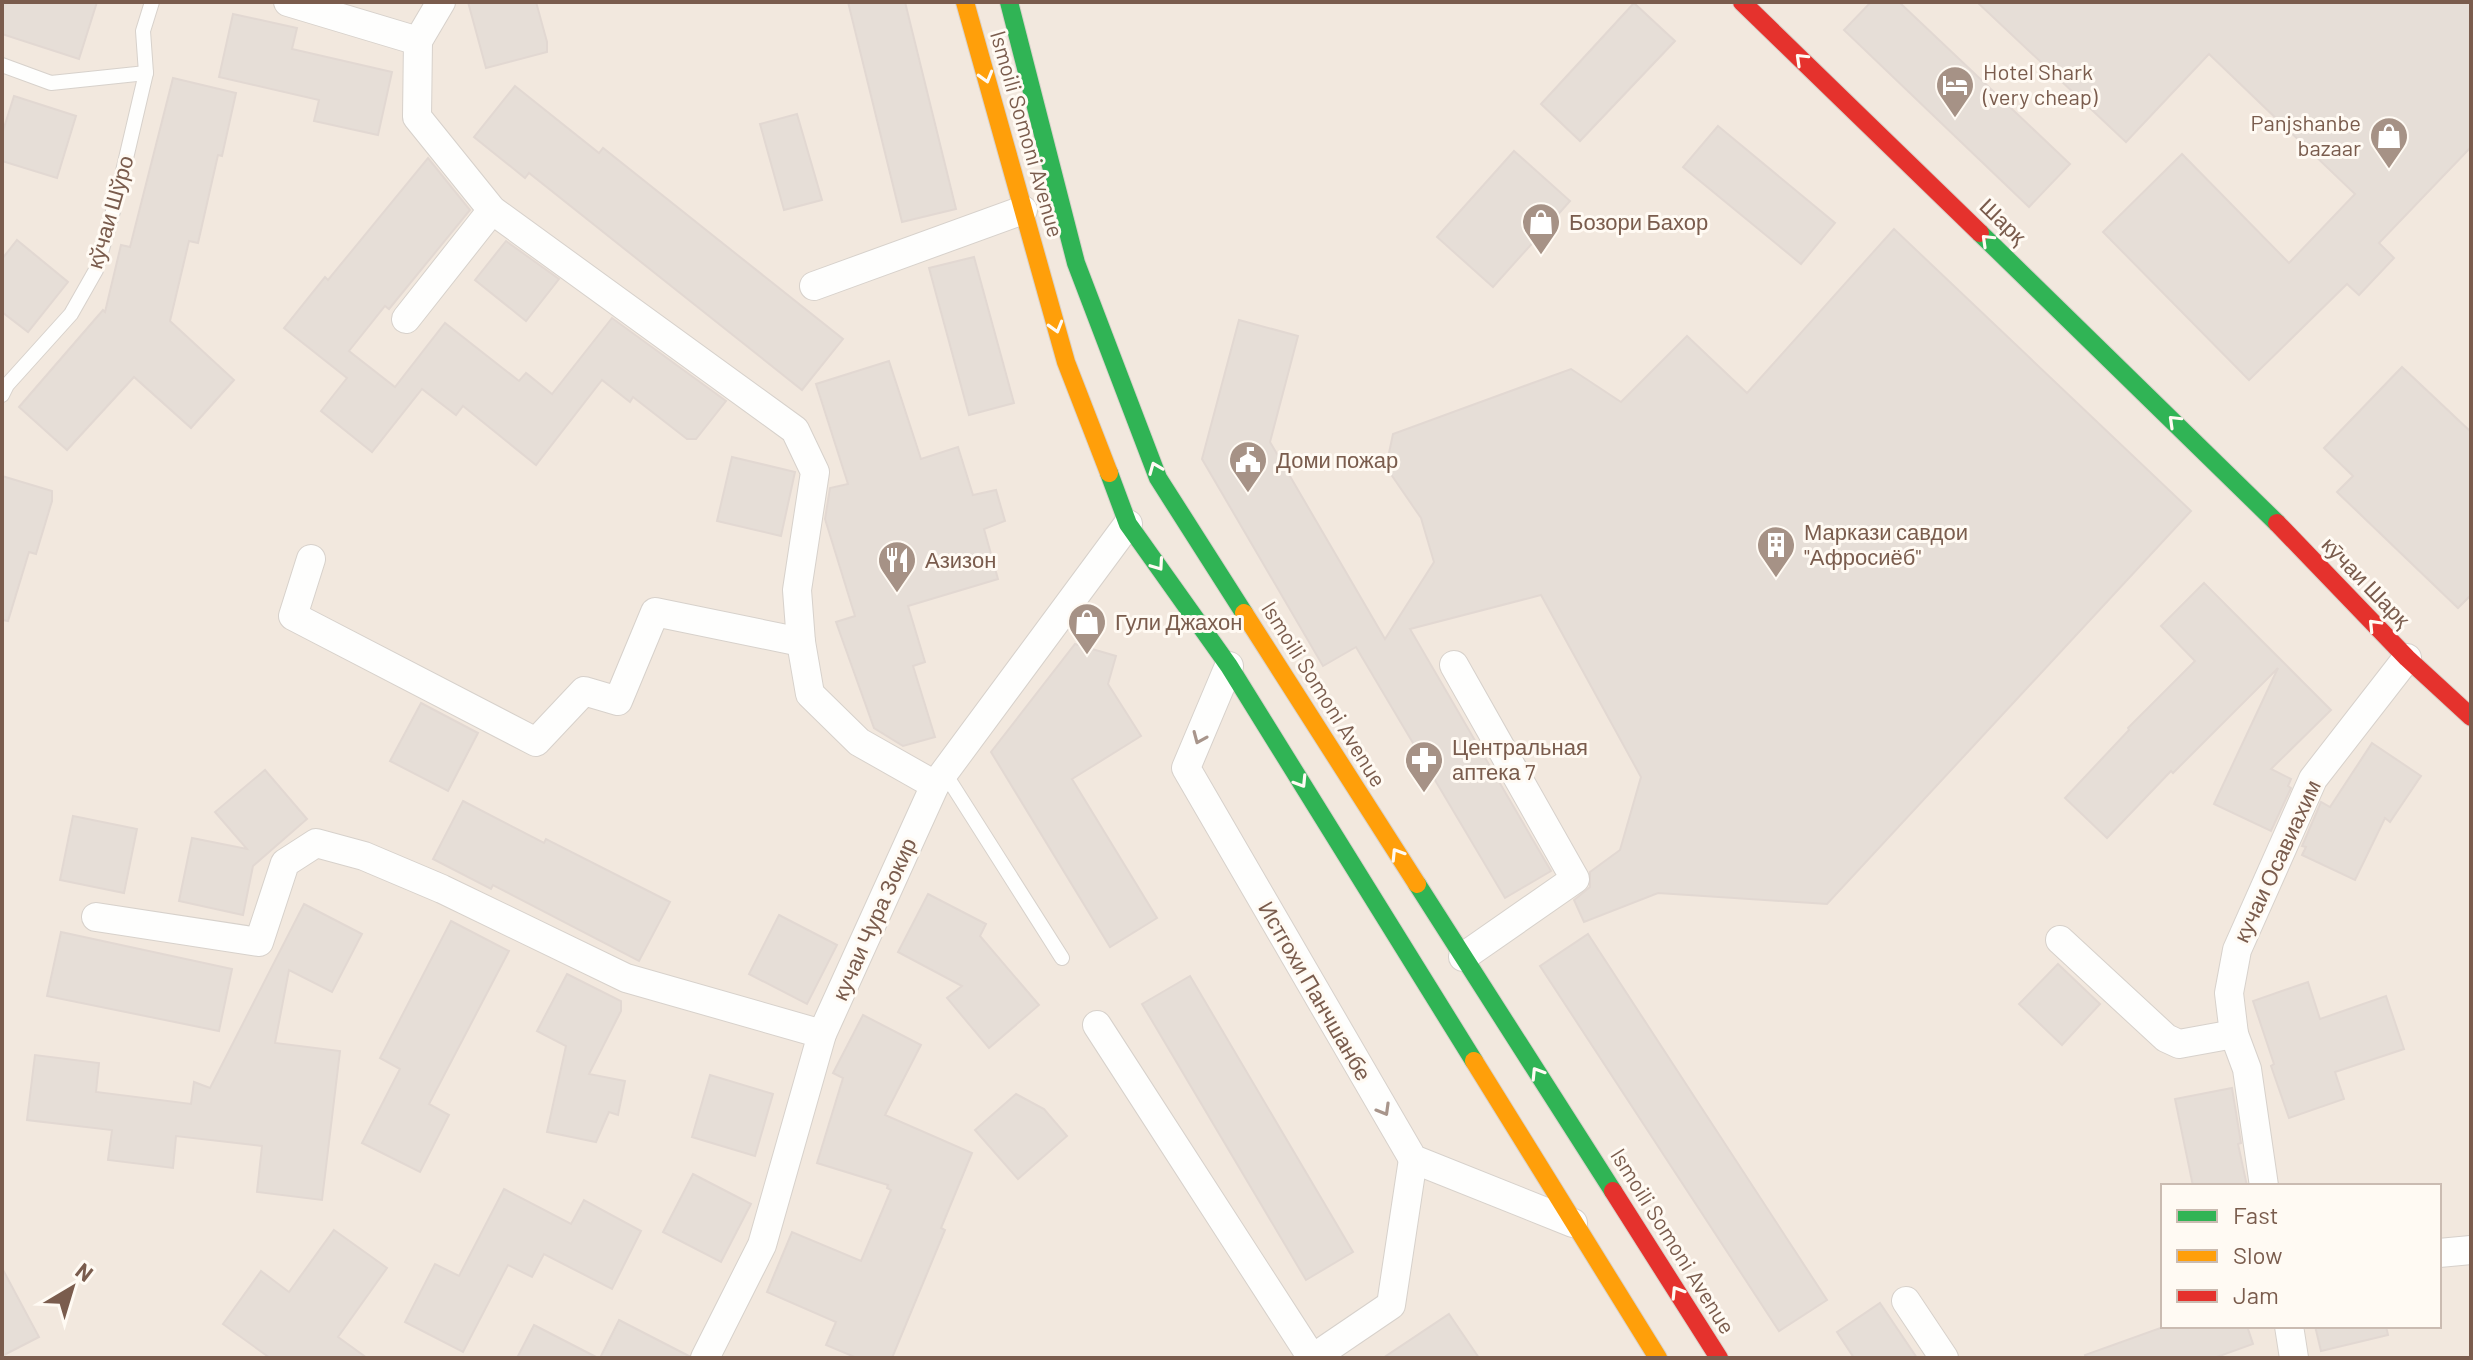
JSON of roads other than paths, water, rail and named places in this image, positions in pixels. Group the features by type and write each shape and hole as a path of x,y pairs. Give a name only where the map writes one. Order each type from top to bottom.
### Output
{"main road":[{"name":"Ismoili Somoni Avenue","path":"965,2 1066,362 1128,524 1229,666 1658,1358"},
{"name":"Ismoili Somoni Avenue","path":"1009,2 1076,263 1158,478 1719,1358"},
{"name":"Шарқ","path":"1742,2 2230,475"},
{"name":"кӯчаи Шарқ","path":"2230,475 2407,658 2471,717"}],"street":[{"path":"288,2 418,41"},
{"path":"441,2 418,41 417,117 492,210 795,430 815,472 797,590 801,642 810,694 859,742 940,779"},
{"path":"406,319 492,210"},
{"path":"814,286 1023,210"},
{"name":"кучаи Чура Зокир","path":"705,1358 762,1245 822,1034 940,779 1128,524"},
{"path":"311,559 293,616 536,742 584,691 618,701 655,612 801,642"},
{"name":"кучаи Осавиахим","path":"2264,1184 2247,1069 2234,1034 2229,993 2237,950 2313,779 2407,658"},
{"path":"1454,665 1575,879 1463,957"},
{"name":"Истгохи Панчшанбе","path":"1229,666 1186,768 1413,1159"},
{"path":"96,917 259,942 285,863 316,843 364,856 442,889 626,978 822,1034"},
{"path":"2060,940 2166,1038 2179,1044 2234,1034"},
{"path":"1097,1025 1312,1358 1391,1305 1413,1159 1574,1224"},
{"path":"2441,1253 2471,1250"},
{"path":"1906,1301 1944,1358"}],"lane":[{"name":"кўчаи Шўро","path":"2,395 7,385 71,314 96,270 116,201 146,73 143,31 152,2"},
{"path":"2,65 51,83 146,73"},
{"path":"940,779 1062,958"}],"place":[{"name":"Hotel Shark (very cheap)","path":"1955,119"},
{"name":"Panjshanbe bazaar","path":"2389,170"},
{"name":"Бозори Бахор","path":"1541,256"},
{"name":"Доми пожар","path":"1248,494"},
{"name":"Маркази савдои \"Афросиёб\"","path":"1776,579"},
{"name":"Азизон","path":"897,594"},
{"name":"Гули Джахон","path":"1087,656"},
{"name":"Центральная аптека 7","path":"1424,794"}]}
